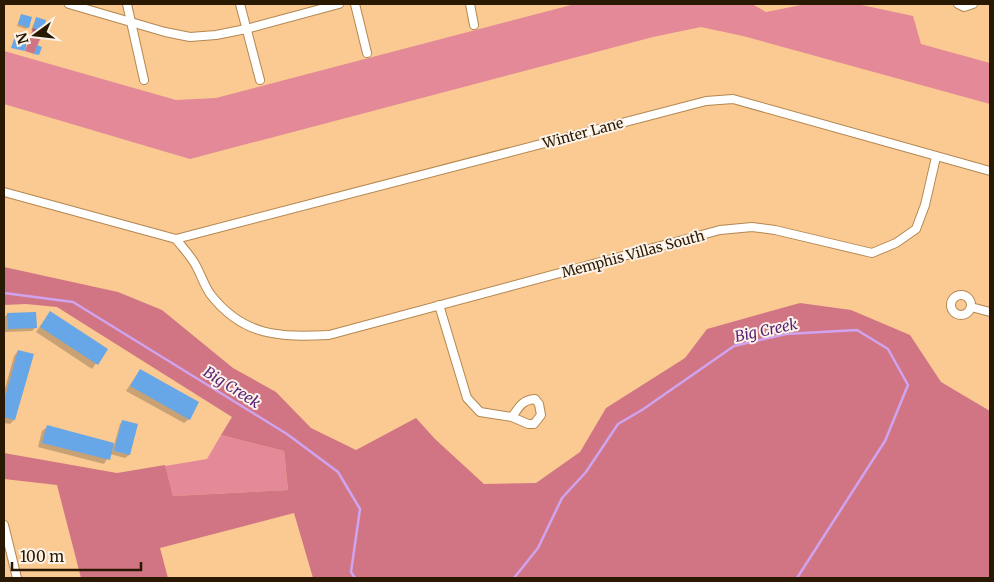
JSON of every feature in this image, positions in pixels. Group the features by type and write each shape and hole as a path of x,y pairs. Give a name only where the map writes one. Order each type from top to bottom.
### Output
{"street":[{"path":"69,4 165,32 190,37 216,35 246,29 339,4"},
{"path":"127,4 144,80"},
{"path":"240,4 260,80"},
{"path":"355,4 367,53"},
{"path":"470,4 474,25"},
{"path":"958,4 964,7 973,4"},
{"name":"Winter Lane","path":"176,240 706,101 733,99 990,171"},
{"name":"Memphis Villas South","path":"176,240 194,263 210,294 231,316 252,328 272,335 329,335 720,230 752,227 775,230 872,253 896,243 916,229 925,205 936,157"},
{"path":"4,192 176,240"},
{"path":"439,305 467,398 480,412 512,416"},
{"path":"971,307 990,312"},
{"path":"4,525 17,578"}],"shaded area":[{"path":"575,4 752,4 766,12 806,4 857,4 913,16 921,44 990,63 990,104 743,36 701,27 653,37 190,159 4,104 4,51 176,100 216,98"},
{"path":"33,28 43,32 34,54 25,51"},
{"path":"4,267 118,292 162,310 233,368 276,392 311,428 356,450 416,418 435,439 484,484 536,483 580,452 606,408 685,358 707,329 800,303 851,310 910,335 941,382 990,411 990,578 313,578 294,513 160,548 168,578 81,578 57,485 4,479 4,453 117,473 165,465 173,496 288,490 284,451 221,435 232,417 57,307 26,304 4,305"},
{"path":"221,435 284,451 288,490 173,496 165,466 207,459"}],"building":[{"path":"21,14 32,17 29,28 18,24"},
{"path":"36,17 46,20 43,32 33,28"},
{"path":"14,39 27,42 25,51 11,48"},
{"path":"37,45 42,47 39,55 34,54"},
{"path":"50,311 108,349 98,365 40,327"},
{"path":"36,312 37,328 8,329 7,313"},
{"path":"18,350 34,354 15,420 4,417 4,401"},
{"path":"140,369 199,402 190,420 130,386"},
{"path":"122,420 138,424 130,455 114,451"},
{"path":"47,425 114,443 110,460 42,443"}],"waterway":[{"name":"Big Creek","path":"4,293 73,302 287,434 338,472 360,509 351,572 355,578"},
{"name":"Big Creek","path":"514,578 538,548 562,498 586,472 618,424 642,410 734,346 786,334 857,330 888,349 908,385 885,441 797,578"}]}
